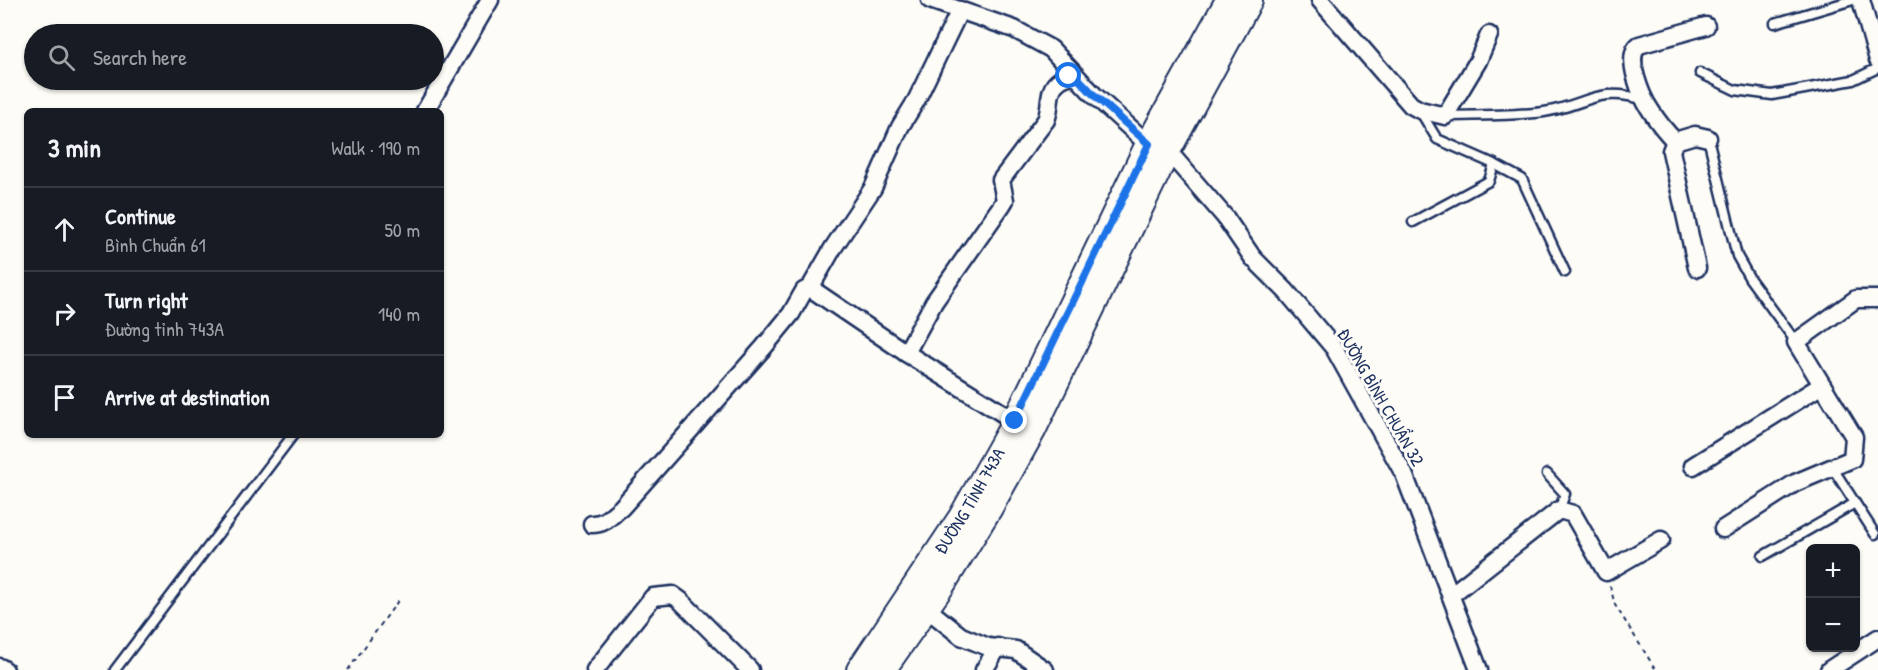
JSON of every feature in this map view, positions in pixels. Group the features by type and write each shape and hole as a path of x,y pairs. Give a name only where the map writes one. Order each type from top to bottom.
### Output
{"main road":[{"name":"ĐƯỜNG TỈNH 743A","path":"883,670 942,586 990,508 1033,431 1158,148 1228,0"},
{"name":"ĐƯỜNG TỈNH 743A","path":"859,670 961,517 1015,421 1158,148 1250,0"}],"street":[{"path":"444,80 490,0"},
{"name":"ĐƯỜNG BÌNH CHUẨN 32","path":"930,0 1014,29 1051,49 1094,95 1158,148 1225,216 1253,258 1286,291 1334,348 1404,474 1479,670"},
{"path":"1320,0 1411,105 1420,110 1445,116 1478,61 1489,35"},
{"path":"1861,0 1878,60"},
{"path":"592,524 600,524 608,520 621,508 764,347 791,314 804,291 810,288 833,248 873,188 900,127 916,101 960,10"},
{"path":"1675,141 1644,100 1634,65 1634,49 1638,45 1706,26"},
{"path":"906,353 934,302 1002,206 1005,200 1001,180 1046,120 1049,113 1050,93 1060,80 1073,73"},
{"path":"428,108 438,90"},
{"path":"1675,141 1695,135 1708,138"},
{"path":"1675,141 1671,151 1697,268"},
{"path":"810,288 906,353 1015,421"},
{"path":"1723,529 1795,483 1852,459 1854,437 1796,342 1856,299 1878,299"},
{"path":"1693,466 1822,385"},
{"path":"1451,595 1559,510 1573,514 1606,572 1661,540"},
{"path":"595,670 653,597 673,595 750,670"},
{"path":"926,608 961,636 988,647 1016,650 1045,670"},
{"path":"1829,670 1878,638"},
{"path":"984,670 998,647"},
{"path":"0,667 5,670"}],"lane":[{"path":"1775,23 1853,0"},
{"path":"1700,73 1735,90 1772,95 1853,80 1878,68"},
{"path":"1445,116 1551,111 1610,94 1628,95 1644,100"},
{"path":"1420,110 1437,139 1522,178 1565,272"},
{"path":"1708,138 1737,256 1749,279 1796,342"},
{"path":"1413,222 1489,181 1494,164"},
{"path":"115,670 291,438"},
{"path":"1832,467 1875,534"},
{"path":"1547,474 1565,494 1559,510"},
{"path":"1763,556 1855,503"}],"path":[{"path":"1606,572 1615,605 1656,670"},
{"path":"348,670 400,598"}],"route":[{"path":"1015,421 1149,144 1073,73 1069,76"}]}
